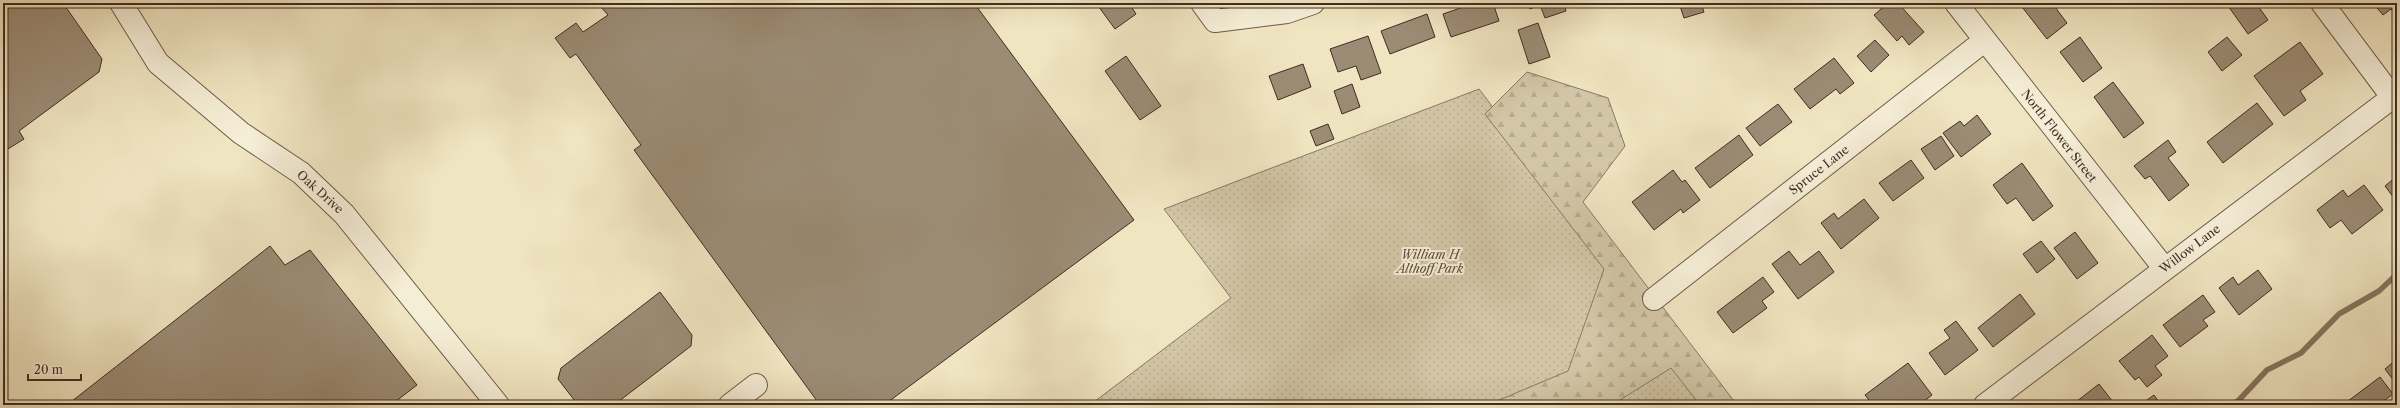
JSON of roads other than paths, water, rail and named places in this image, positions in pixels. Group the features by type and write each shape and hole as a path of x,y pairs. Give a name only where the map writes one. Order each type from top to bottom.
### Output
{"street":[{"name":"Oak Drive","path":"121,3 158,63 241,133 301,173 344,214 498,405"},
{"path":"1202,3 1215,21 1287,12 1313,3"},
{"name":"North Flower Street","path":"1956,3 1984,41 2164,268"},
{"path":"2322,3 2395,96"},
{"name":"Spruce Lane","path":"1654,299 1984,41"},
{"name":"Willow Lane","path":"1985,405 2164,268 2395,96"},
{"path":"730,405 756,385"}],"waterway":[{"path":"2231,405 2238,401 2267,370 2301,353 2339,314 2379,291 2397,274"}],"park label":[{"name":"William H Althoff Park","path":"1430,262"}]}
